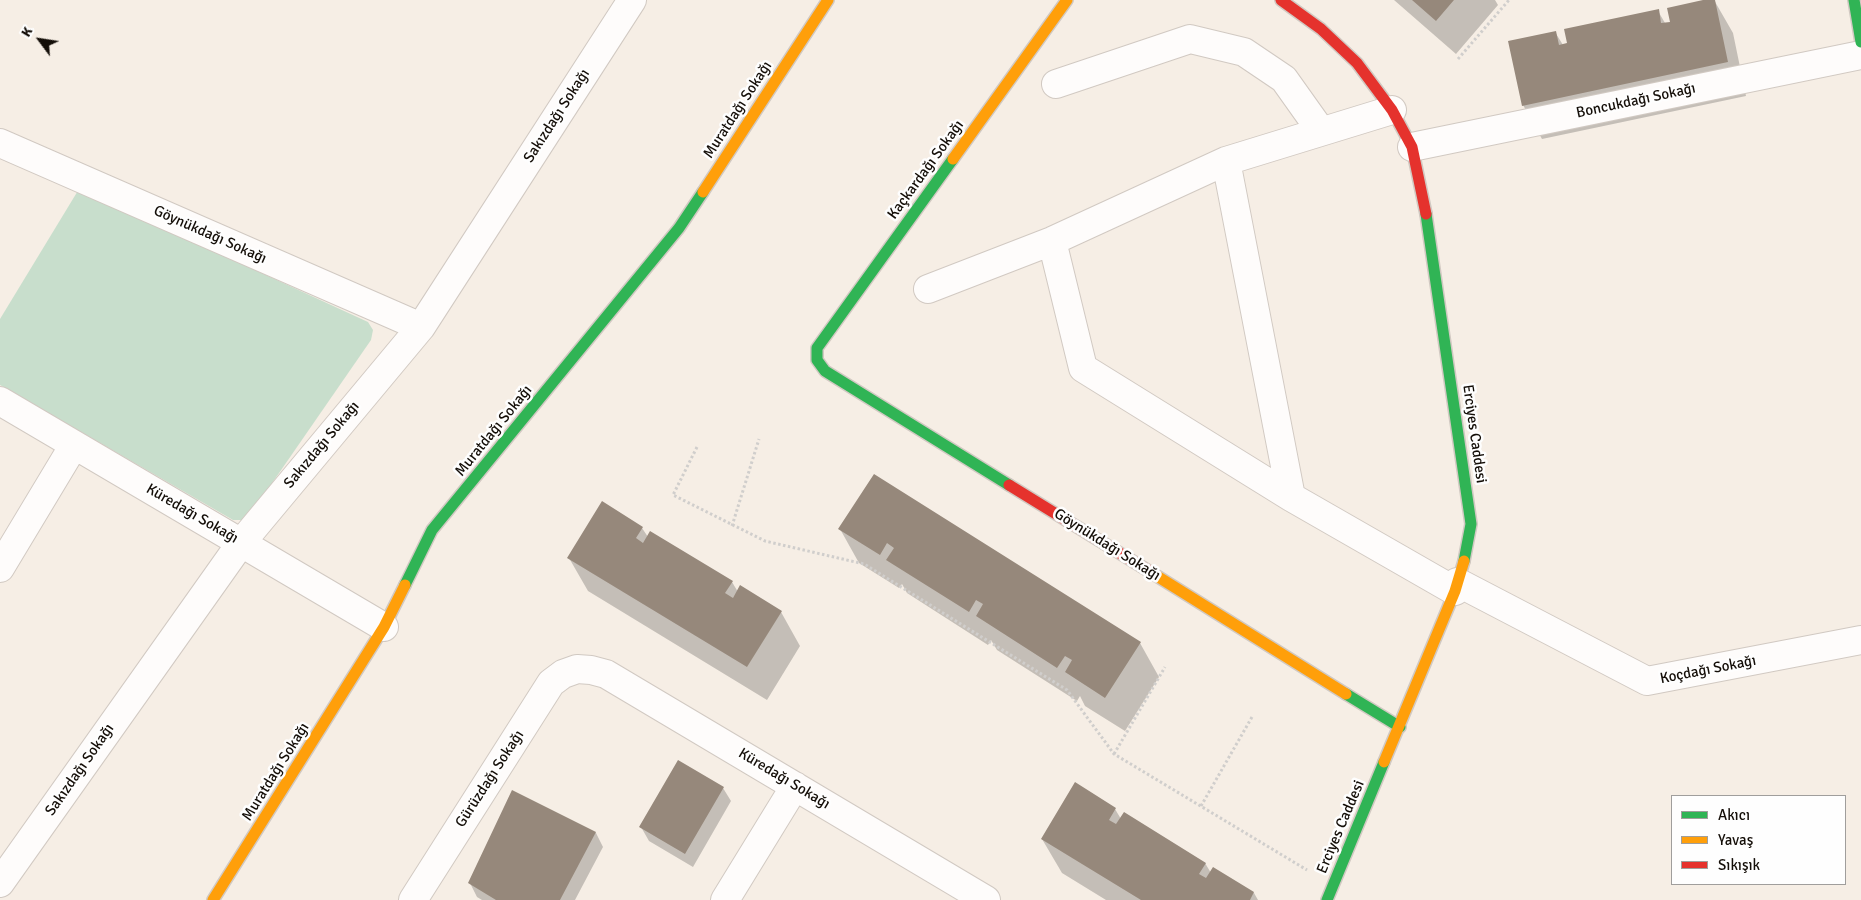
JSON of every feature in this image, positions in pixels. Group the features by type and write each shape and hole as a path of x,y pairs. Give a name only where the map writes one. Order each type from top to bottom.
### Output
{"street":[{"name":"Sakızdağı Sokağı","path":"0,883 241,543 421,327 632,0"},
{"name":"Muratdağı Sokağı","path":"213,900 384,627 432,530 679,228 828,0"},
{"name":"Kaçkardağı Sokağı","path":"817,360 817,348 1066,0"},
{"name":"Erciyes Caddesi","path":"1281,0 1321,29 1357,63 1392,110 1412,147 1423,191 1470,506 1471,524 1467,550 1456,586 1400,727 1327,900"},
{"path":"1854,0 1861,42"},
{"path":"1056,84 1190,39 1244,52 1284,79 1321,132"},
{"name":"Boncukdağı Sokağı","path":"1412,147 1861,55"},
{"path":"928,289 1052,241 1226,161 1392,110"},
{"name":"Göynükdağı Sokağı","path":"0,143 421,327"},
{"path":"1226,161 1291,498"},
{"name":"Koçdağı Sokağı","path":"1052,241 1083,368 1291,498 1456,586 1647,681 1861,640"},
{"name":"Göynükdağı Sokağı","path":"817,360 825,370 1400,727"},
{"name":"Küredağı Sokağı","path":"0,402 384,627"},
{"path":"0,568 74,445"},
{"name":"Küredağı Sokağı","path":"577,669 606,674 986,900"},
{"name":"Gürüzdağı Sokağı","path":"413,900 551,683 563,674 577,669"},
{"path":"725,900 795,786"}],"path":[{"path":"1458,59 1509,0"},
{"path":"732,526 759,439"},
{"path":"697,447 673,495 764,541 864,564 1067,690 1114,754 1333,885"},
{"path":"1114,754 1165,667"},
{"path":"1201,806 1252,717"}],"green space":[{"path":"79,189 368,322 373,330 371,340 250,515 243,520 233,520 0,385 0,319"}],"building":[{"path":"1412,0 1454,0 1436,21"},
{"path":"1703,0 1715,0 1728,62 1522,106 1508,41 1556,31 1559,45 1567,43 1564,29 1659,9 1661,23 1670,22 1667,8"},
{"path":"874,474 1141,642 1105,698 1065,672 1072,660 1065,656 1057,668 976,616 983,604 976,600 969,612 886,560 894,548 887,543 880,555 838,529"},
{"path":"602,501 643,527 636,538 643,543 650,531 733,581 725,593 733,598 740,585 782,611 747,667 567,558"},
{"path":"678,760 724,787 685,854 639,827"},
{"path":"1075,782 1116,808 1109,820 1116,824 1124,812 1206,863 1199,874 1206,878 1213,867 1254,892 1250,900 1141,900 1041,839"},
{"path":"512,790 596,832 560,900 496,900 468,883"}],"traffic: fast":[{"path":"1854,0 1861,42"},
{"path":"953,159 817,348 817,360 825,371 1009,485"},
{"path":"405,585 432,530 679,228 703,192"},
{"path":"1426,214 1471,524 1464,561"},
{"path":"1346,694 1400,727"},
{"path":"1327,900 1384,762"}],"traffic: slow":[{"path":"703,192 828,0"},
{"path":"953,159 1067,0"},
{"path":"1384,762 1455,591 1464,561"},
{"path":"1152,573 1346,694"},
{"path":"213,900 384,627 405,585"}],"traffic: jam":[{"path":"1281,0 1321,29 1357,63 1392,110 1412,147 1426,214"},
{"path":"1009,485 1152,573"}]}
